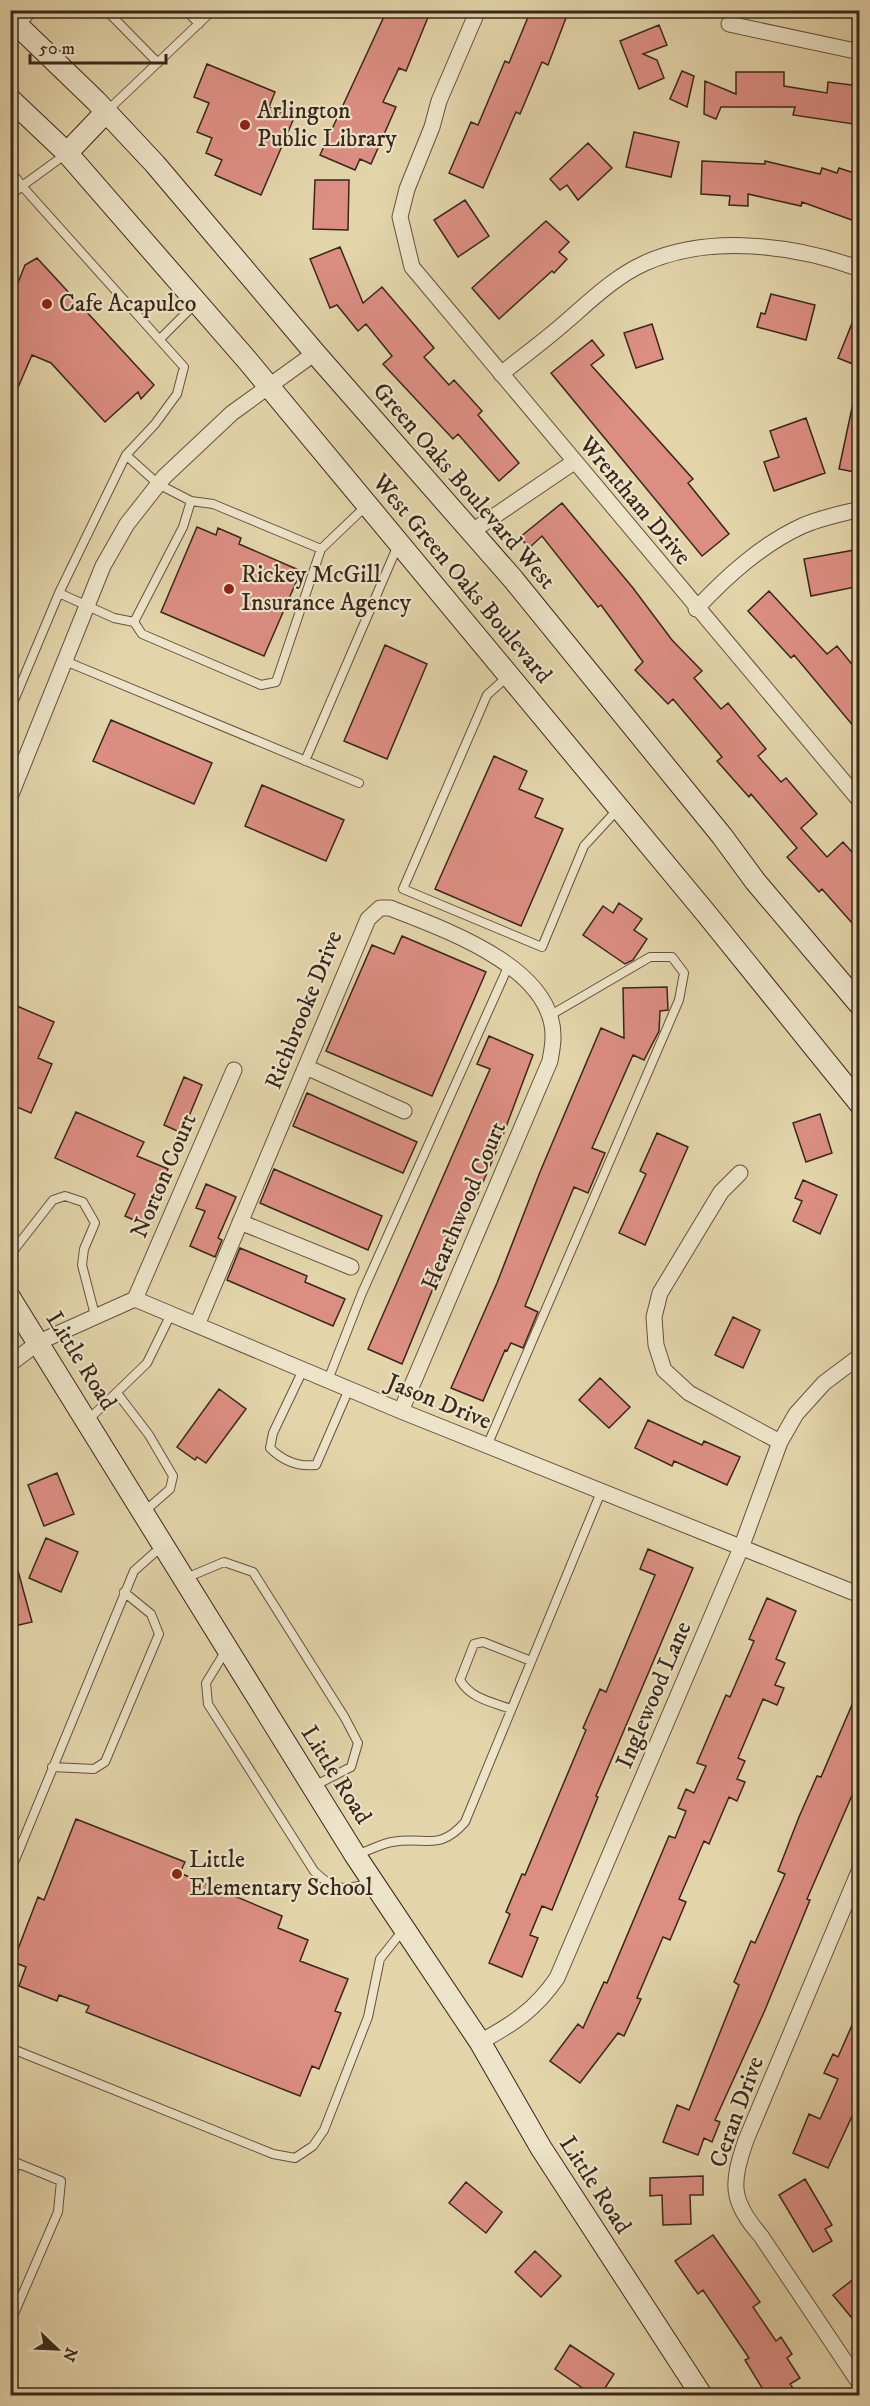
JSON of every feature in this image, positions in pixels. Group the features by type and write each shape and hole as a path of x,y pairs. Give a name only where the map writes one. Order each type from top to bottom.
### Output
{"main road":[{"name":"Green Oaks Boulevard West","path":"15,22 155,164 471,532 714,826 816,957 860,1005"},
{"name":"West Green Oaks Boulevard","path":"10,99 67,153 368,504 860,1104"},
{"path":"67,153 106,112"},
{"name":"Little Road","path":"10,1298 355,1855 480,2042 541,2148 702,2396"}],"street":[{"name":"Wrentham Drive","path":"478,10 439,102 432,127 407,189 400,217 412,267 696,609 860,801"},
{"path":"729,24 860,52"},
{"path":"501,375 596,295 645,263 689,251 745,245 807,252 860,269"},
{"path":"10,797 103,566 127,524 158,484 232,412 315,353"},
{"path":"471,532 574,462"},
{"path":"696,609 727,577 762,549 802,525 860,509"},
{"name":"Richbrooke Drive","path":"197,1325 361,932 368,919 380,908 390,908 441,929 492,955 535,990 549,1016"},
{"name":"Hearthwood Court","path":"401,1411 550,1061 553,1038 549,1016"},
{"path":"306,1068 404,1111"},
{"name":"Norton Court","path":"135,1299 234,1070"},
{"path":"740,1173 721,1192 660,1293 654,1317 656,1345 664,1371 689,1393 780,1442"},
{"path":"240,1222 351,1267"},
{"path":"10,1364 39,1342 94,1315 135,1299"},
{"name":"Jason Drive","path":"135,1299 401,1411 860,1595"},
{"name":"Inglewood Lane","path":"480,2042 518,2022 546,1994 566,1962 741,1548 780,1442 796,1414 824,1383 860,1356"},
{"name":"Ceran Drive","path":"860,1869 746,2140 738,2164 734,2193 747,2220 761,2236 860,2384"}],"lane":[{"path":"15,22 34,10"},
{"path":"106,10 158,63"},
{"path":"186,10 199,24"},
{"path":"106,112 213,10"},
{"path":"10,196 67,153"},
{"path":"10,170 184,367 177,394 155,424 126,455 59,593 10,710"},
{"path":"160,339 196,303"},
{"path":"126,455 158,484 191,501 213,504 321,549"},
{"path":"134,622 183,527 191,501"},
{"path":"59,593 114,618 134,622 142,634 261,685 276,682 321,549 368,504"},
{"path":"305,761 399,542"},
{"path":"65,661 358,783"},
{"path":"509,675 487,695 403,889 542,947 584,846 619,808"},
{"path":"487,1446 679,1000 684,973 672,957 650,957 549,1016"},
{"path":"328,1380 362,1293 508,967"},
{"path":"10,1255 53,1200 65,1196 83,1202 95,1223 84,1249 82,1265 94,1315"},
{"path":"88,1421 147,1363 171,1314"},
{"path":"303,1370 273,1433 270,1448 279,1456 304,1466 316,1465 349,1389"},
{"path":"117,1393 149,1435 173,1476 170,1489 144,1512"},
{"path":"355,1855 389,1842 408,1840 440,1842 456,1833 465,1822 601,1492"},
{"path":"10,1872 124,1592 134,1571 164,1544"},
{"path":"184,1578 224,1562 253,1572 345,1718 358,1743 351,1767 313,1786"},
{"path":"52,1767 94,1769 105,1762 135,1694 159,1634 151,1614 124,1592"},
{"path":"512,1709 477,1697 466,1689 460,1680 466,1664 474,1644 483,1642 531,1661"},
{"path":"228,1648 206,1683 208,1704 214,1714 314,1871 331,1887 347,1888 374,1883"},
{"path":"10,2048 273,2154 295,2158 313,2146 324,2130 368,2017 380,1959 404,1929"},
{"path":"10,2182 14,2161 60,2181 58,2212 10,2323"}],"building":[{"path":"387,10 431,10 406,71 399,68 383,102 396,107 371,164 360,159 355,170 320,155"},
{"path":"531,10 569,10 548,65 542,62 520,114 516,112 483,188 449,173 471,122 478,125 505,61 509,63"},
{"path":"659,25 667,45 643,54 657,60 664,78 639,89 620,41"},
{"name":"Arlington Public Library","path":"207,64 275,92 269,107 294,118 261,195 215,175 222,160 206,153 212,138 197,132 209,103 194,97"},
{"path":"682,71 694,76 687,107 670,99"},
{"path":"736,72 784,72 784,86 827,93 828,82 860,86 860,125 793,115 795,107 721,107 716,119 704,114 705,81 736,94"},
{"path":"634,132 679,142 671,177 626,167"},
{"path":"588,143 612,168 578,200 567,185 560,190 550,179"},
{"path":"702,161 765,164 765,161 820,174 822,168 837,173 839,168 860,175 860,223 802,202 801,206 748,194 748,206 729,205 730,196 701,194"},
{"path":"315,180 349,180 348,230 313,229"},
{"path":"465,200 489,236 458,257 434,220"},
{"path":"546,221 569,242 559,252 567,259 554,273 552,271 499,319 472,288"},
{"path":"340,247 363,303 382,287 434,348 424,357 449,385 454,380 482,411 478,415 519,463 499,481 458,434 453,439 383,364 392,356 366,324 358,331 337,305 330,308 310,259"},
{"path":"37,258 154,385 141,399 138,392 105,422 51,363 32,355 10,406 10,303 25,265"},
{"path":"771,294 815,305 806,340 757,327 761,313 765,314"},
{"path":"860,306 860,367 838,358"},
{"path":"652,324 663,359 636,368 624,333"},
{"path":"592,340 604,355 591,365 693,479 688,483 729,534 702,556 551,373"},
{"path":"853,403 860,404 860,473 839,469"},
{"path":"806,418 825,473 774,491 764,462 779,457 770,431"},
{"path":"562,503 633,588 672,640 702,671 694,678 721,709 728,703 766,749 758,756 781,782 786,778 817,814 801,828 827,857 843,842 860,861 860,932 822,889 819,892 787,857 797,848 751,794 749,797 717,761 722,757 673,699 668,704 635,670 643,662 601,605 598,607 542,536 529,548 520,537"},
{"path":"197,527 216,535 218,528 241,538 239,544 301,571 264,656 161,612"},
{"path":"860,549 860,586 811,596 804,559"},
{"path":"769,591 827,654 837,646 860,674 860,734 794,655 791,658 748,611"},
{"path":"385,645 427,664 387,759 344,741"},
{"path":"111,720 212,763 194,804 93,761"},
{"path":"494,756 527,771 519,789 543,799 535,817 563,829 521,926 435,889"},
{"path":"262,785 344,820 326,861 245,826"},
{"path":"619,903 642,919 634,930 647,939 633,960 625,964 583,935 603,906 613,913"},
{"path":"402,936 486,972 432,1096 326,1051 372,945 394,954"},
{"path":"667,987 668,1010 660,1011 659,1031 644,1060 633,1055 592,1148 605,1153 588,1193 574,1187 525,1306 538,1312 523,1348 511,1343 507,1351 505,1350 483,1401 451,1388 497,1283 540,1172 601,1028 624,1038 623,988"},
{"path":"10,1003 54,1022 38,1058 52,1064 31,1113 10,1104"},
{"path":"489,1036 533,1055 500,1143 476,1198 471,1196 402,1364 368,1349 490,1069 477,1064"},
{"path":"184,1077 202,1085 182,1133 164,1125"},
{"path":"307,1093 417,1142 403,1173 293,1126"},
{"path":"76,1112 144,1142 137,1156 168,1169 145,1225 125,1216 135,1194 55,1158"},
{"path":"820,1114 832,1153 806,1162 793,1123"},
{"path":"657,1133 688,1147 645,1245 619,1233 646,1174 640,1171"},
{"path":"274,1169 382,1216 368,1250 260,1203"},
{"path":"803,1180 837,1195 820,1234 793,1221 802,1201 795,1198"},
{"path":"206,1184 236,1197 218,1238 222,1240 215,1257 190,1246 205,1211 196,1208"},
{"path":"240,1248 307,1276 305,1282 345,1299 333,1326 227,1280"},
{"path":"733,1317 760,1330 743,1368 715,1355"},
{"path":"600,1378 630,1407 609,1428 579,1400"},
{"path":"219,1389 246,1409 206,1463 197,1457 195,1460 177,1447"},
{"path":"648,1420 702,1445 704,1441 740,1457 727,1485 674,1461 672,1466 635,1448"},
{"path":"57,1473 74,1514 44,1526 28,1485"},
{"path":"46,1538 78,1552 61,1592 29,1578"},
{"path":"648,1549 693,1568 596,1796 598,1797 552,1910 542,1906 530,1935 538,1938 522,1977 489,1963 510,1914 506,1912 522,1874 525,1875 586,1730 583,1728 600,1689 606,1692 655,1575 640,1569"},
{"path":"10,1560 15,1560 32,1622 10,1627"},
{"path":"767,1598 796,1611 776,1659 785,1663 775,1685 784,1688 777,1705 763,1699 738,1758 745,1761 737,1779 745,1782 737,1801 729,1797 709,1844 704,1841 679,1899 686,1902 670,1940 663,1937 637,1998 641,1999 624,2036 618,2033 580,2083 550,2061 578,2024 583,2028 604,1982 607,1983 669,1836 675,1838 686,1811 678,1808 686,1789 694,1793 706,1766 697,1763 726,1695 730,1697 754,1641 749,1639"},
{"path":"860,1686 860,1777 807,1899 810,1900 765,2010 715,2120 720,2122 712,2142 704,2138 698,2155 663,2142 677,2105 689,2110 739,1985 734,1982 751,1941 755,1943 785,1874 778,1871 799,1817 817,1776 821,1777"},
{"path":"76,1819 185,1862 180,1873 282,1916 278,1928 308,1940 300,1961 348,1979 335,2011 341,2013 319,2069 312,2066 300,2096 86,2012 89,2006 59,1995 57,2001 19,1986 26,1967 13,1962 38,1897 44,1900"},
{"path":"860,2007 860,2099 828,2168 793,2153 809,2114 820,2119 838,2079 824,2073 833,2054 838,2057"},
{"path":"703,2176 703,2195 690,2195 691,2224 663,2225 662,2195 650,2196 650,2178"},
{"path":"805,2179 832,2225 825,2229 832,2241 813,2252 779,2195"},
{"path":"466,2182 502,2212 486,2233 449,2203"},
{"path":"713,2235 760,2302 753,2307 776,2341 781,2337 792,2354 787,2358 800,2378 790,2384 799,2396 767,2396 745,2360 749,2358 703,2290 698,2294 675,2261"},
{"path":"535,2251 561,2276 541,2297 515,2272"},
{"path":"860,2274 860,2328 833,2295"},
{"path":"570,2345 614,2374 600,2396 594,2396 555,2369"}],"place":[{"name":"Arlington Public Library","path":"245,125"},
{"name":"Cafe Acapulco","path":"47,304"},
{"name":"Rickey McGill Insurance Agency","path":"229,589"},
{"name":"Little Elementary School","path":"177,1874"}]}
